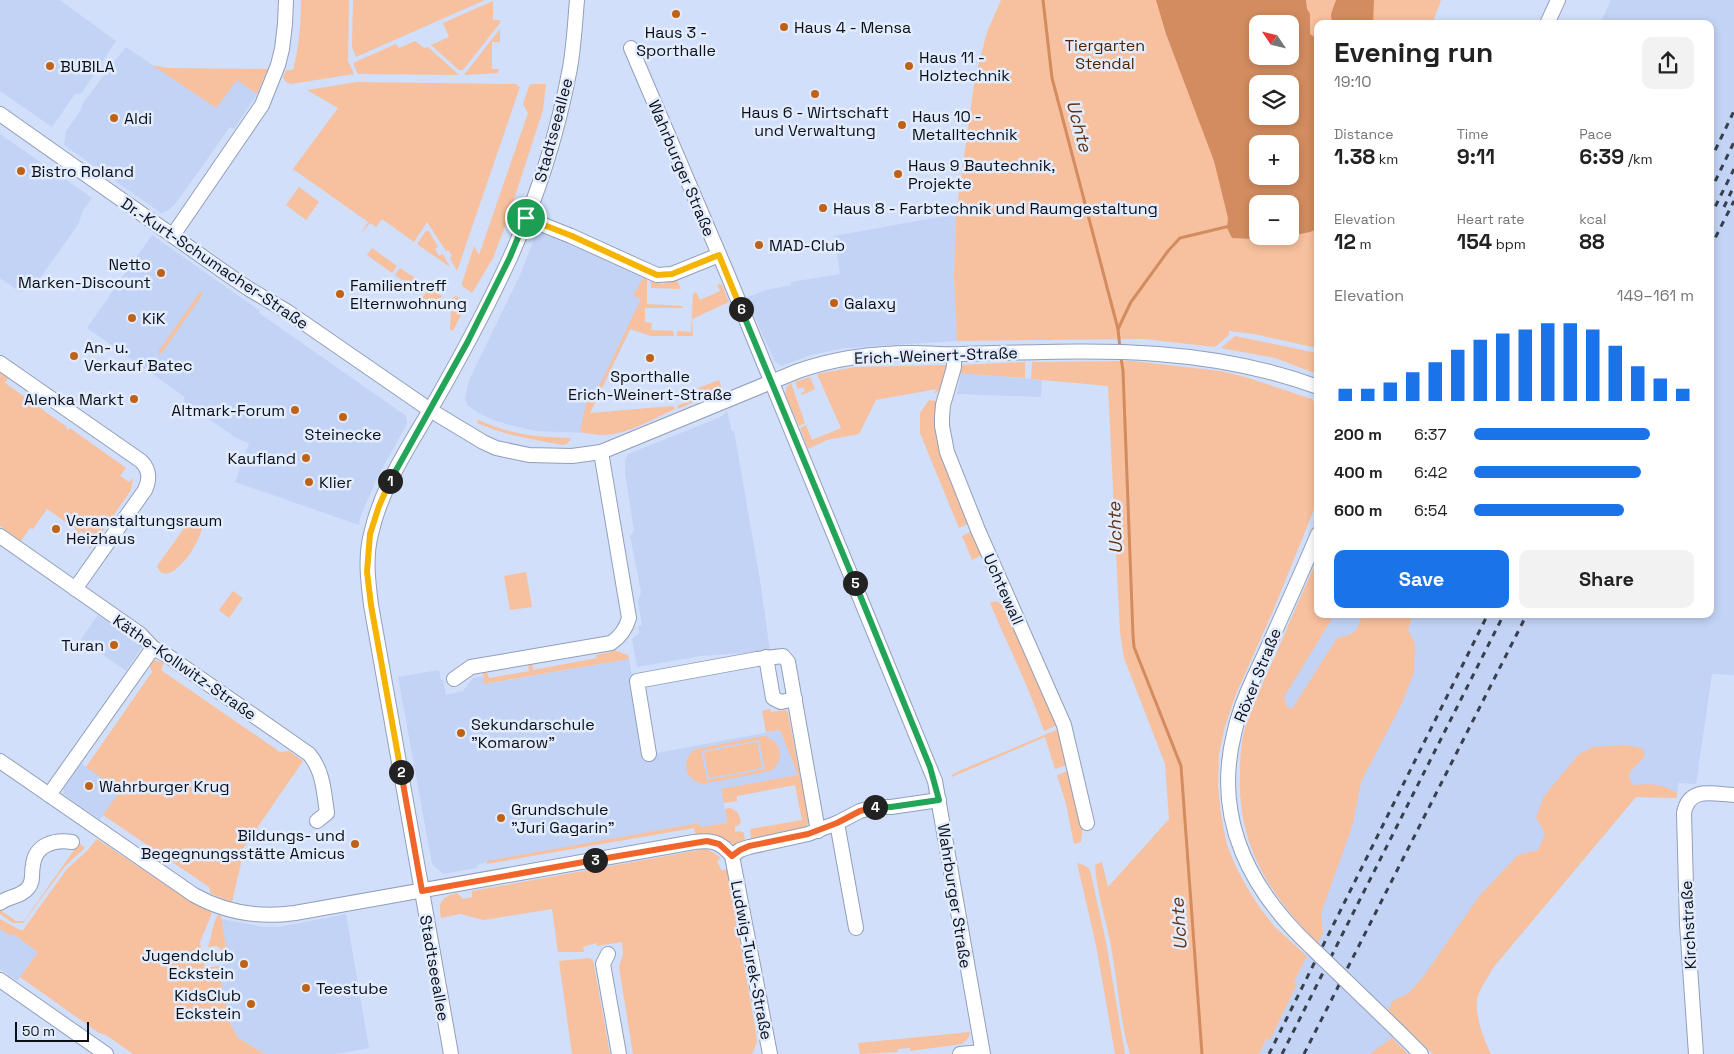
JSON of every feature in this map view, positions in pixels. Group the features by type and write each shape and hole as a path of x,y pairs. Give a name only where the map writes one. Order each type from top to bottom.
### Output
{"street":[{"path":"172,236 262,105 278,65 282,49 286,0"},
{"name":"Stadtseeallee","path":"451,1054 377,639 367,572 369,544 379,506 395,471 499,281 526,218 551,143 564,93 572,52 577,0"},
{"path":"1549,20 1558,0"},
{"name":"Wahrburger Straße","path":"631,48 719,255 930,767 939,800 983,1053"},
{"name":"Dr.-Kurt-Schumacher-Straße","path":"0,114 172,236 249,289 288,312 430,410"},
{"path":"526,218 572,236 657,275 672,274 719,255"},
{"name":"Erich-Weinert-Straße","path":"430,410 473,438 496,448 548,457 601,452 813,365 847,358 892,353 954,354 1110,351 1184,356 1236,364 1284,375 1314,386"},
{"name":"Uchtewall","path":"954,354 954,366 943,405 942,416 947,452 978,530 1064,725 1086,823"},
{"path":"0,363 140,461 148,471 149,478 145,490 75,590"},
{"path":"454,679 471,667 611,643 624,631 629,618 601,452"},
{"name":"Käthe-Kollwitz-Straße","path":"0,536 140,634 153,648 168,656 309,754 319,768 327,813 317,821"},
{"name":"Röxer Straße","path":"1314,543 1244,699 1233,734 1228,772 1233,822 1246,863 1257,885 1271,905 1286,923 1421,1054"},
{"path":"49,795 153,648"},
{"path":"649,754 637,681 766,657 779,656 786,658 818,831"},
{"path":"766,657 773,698 780,702 795,699"},
{"path":"0,761 194,895 218,906 242,913 280,915 694,842 707,841 719,844 732,856 749,846 818,831 855,813 875,807 891,807 939,800"},
{"name":"Kirchstraße","path":"1696,1054 1687,924 1685,805 1690,798 1696,795 1734,795"},
{"path":"837,823 856,928"},
{"path":"0,903 22,893 30,886 34,861 42,848 56,841 72,842"},
{"name":"Ludwig-Turek-Straße","path":"732,856 770,1054"},
{"path":"608,954 603,964 618,1054"},
{"path":"0,980 106,1054"},
{"path":"960,1054 983,1053"}],"shaded area":[{"name":"BUBILA","path":"0,0 60,0 116,41 81,94 75,94 52,127 0,91"},
{"path":"1156,0 1306,0 1307,9 1310,14 1310,34 1314,37 1314,230 1299,234 1299,195 1249,195 1249,239 1232,238 1227,228 1228,218 1214,161 1166,34"},
{"path":"1336,0 1374,0 1373,20 1332,20 1331,14"},
{"path":"1611,0 1734,0 1734,675 1712,674 1696,784 1678,783 1677,798 1636,797 1392,1037 1408,1054 1259,1054 1267,1038 1270,1039 1297,984 1294,982 1307,956 1309,957 1323,932 1262,709 1316,618 1714,618 1714,20 1602,20"},
{"path":"126,47 216,108 237,79 257,94 234,129 230,127 176,203 169,210 161,213 64,145 66,131 81,110 82,105"},
{"path":"0,134 92,198 82,212 79,223 33,288 20,292 0,278"},
{"path":"956,214 954,277 957,341 845,348 811,355 781,366 775,362 746,298 766,290 791,285 791,282 840,274 834,236"},
{"path":"541,231 600,256 645,278 645,299 590,413 587,433 535,431 510,425 493,420 474,410 468,406 465,399 469,380 520,275 536,234"},
{"path":"152,235 260,311 259,313 405,415 407,424 378,476 360,518 359,525 235,482 249,443 236,438 183,401 185,397 87,328"},
{"path":"961,373 1042,380 1041,397 957,394"},
{"path":"727,411 732,431 734,431 760,580 770,651 701,656 637,667 632,639 639,633 638,626 642,625 638,601 641,592 630,536 634,531 625,473 625,460 628,454 722,416"},
{"path":"98,615 139,643 140,650 126,671 81,639"},
{"path":"629,659 646,755 780,730 798,775 722,789 727,823 700,827 699,823 487,862 477,865 477,868 443,874 432,864 398,677 439,670 446,695 463,691 473,678 484,676 485,684"},
{"path":"81,763 120,791 100,820 63,794 64,788"},
{"path":"346,914 369,1048 336,1054 265,1054 238,1038 229,1020 218,966 223,965 222,956 227,954 221,919 265,927 279,927"},
{"path":"0,929 11,936 13,934 38,952 17,981 0,969"}],"green space":[{"path":"301,0 349,0 348,61 354,74 291,84 286,82 283,77 286,70 293,70 297,53"},
{"path":"353,0 485,0 356,57 352,47"},
{"name":"Tiergarten Stendal","path":"1001,0 1441,0 1434,20 1314,20 1314,347 1254,334 1229,331 1229,335 1215,347 1144,339 957,341 954,277 956,214 975,78 987,32"},
{"path":"493,1 493,20 500,20 500,23 463,70 459,70 431,45 449,37 443,23"},
{"path":"500,29 500,42 492,42 492,69 499,69 498,73 464,75"},
{"path":"415,41 424,48 428,47 459,75 358,74 353,63 396,44 399,48"},
{"path":"152,65 168,68 268,69 257,94 237,80 216,108"},
{"path":"357,82 517,84 520,87 457,271 450,258 452,256 448,250 446,251 427,222 414,242 382,219 376,227 370,223 361,234 368,222 293,169 338,108 307,90"},
{"path":"532,84 546,84 543,110 493,258 472,293 462,286 462,283 474,246 479,255 528,113 523,104 529,86"},
{"path":"299,187 319,202 306,220 286,205"},
{"path":"426,231 429,231 438,247 435,249 439,256 443,254 450,267 417,244"},
{"path":"372,248 397,266 392,273 367,255"},
{"path":"400,268 427,286 422,293 395,275"},
{"path":"686,275 677,281 681,289 651,288 651,280 662,284"},
{"path":"644,277 647,278 647,304 683,306 682,308 645,308 645,322 652,323 651,330 673,331 674,336 651,336 630,329 590,413 672,406 675,409 622,432 604,435 580,432 589,390 596,393 641,299 633,296"},
{"path":"720,284 729,302 692,319 693,336 677,336 677,331 691,332 693,294 696,292 700,300 720,291 717,285"},
{"path":"429,288 442,296 436,304 430,307 420,301"},
{"path":"200,292 203,294 161,354 158,352"},
{"path":"456,296 467,303 453,331 450,329 452,298"},
{"path":"1235,336 1314,352 1314,373 1275,358 1221,348"},
{"path":"1132,361 1220,371 1245,377 1312,399 1314,402 1314,509 1273,611 1236,694 1225,726 1219,754 1218,785 1221,815 1227,845 1236,867 1260,908 1275,927 1307,956 1294,982 1297,984 1270,1040 1267,1038 1259,1054 1130,1054 1121,1016 1110,941 1095,865 1102,862 1108,887 1169,819 1165,764 1124,658 1120,632 1108,386 1031,379 1032,362"},
{"path":"1025,362 1025,378 957,373 958,365"},
{"path":"949,365 944,382 937,392 933,394 937,389 876,400 859,434 827,440 808,449 800,428 806,425 812,440 841,428 817,374 855,367"},
{"path":"0,373 8,378 5,383 67,427 66,429 70,428 126,468 120,476 129,482 133,478 131,490 90,549 88,546 92,539 81,531 77,536 74,534 77,530 47,509 33,529 30,528 21,541 0,526"},
{"path":"810,377 815,389 802,395 801,393 805,391 803,387 798,389 795,382"},
{"path":"719,380 722,389 678,409 677,406 701,395 698,388"},
{"path":"791,383 805,423 799,426 785,394 787,386"},
{"path":"929,400 938,403 969,523 959,528 920,433 920,413"},
{"path":"478,420 502,429 524,434 571,438 568,443 563,445 519,437 477,423"},
{"path":"192,517 202,520 204,523 193,549 174,570 164,574 160,572 157,566"},
{"path":"972,531 982,555 972,560 962,536"},
{"path":"1314,567 1314,618 1332,618 1284,697 1287,707 1292,709 1337,638 1348,636 1354,632 1361,618 1412,618 1408,630 1415,644 1414,672 1403,701 1361,782 1353,824 1321,913 1323,933 1318,943 1285,906 1271,887 1260,867 1250,845 1240,799 1241,755 1244,730"},
{"path":"526,572 532,607 510,610 504,576"},
{"path":"233,591 243,598 229,618 219,610"},
{"path":"996,601 1010,610 1057,725 1044,731 990,603"},
{"path":"611,649 628,655 629,659 484,684 483,673 487,672 489,678 529,671 528,664 532,663 533,670 597,658 596,655 611,652"},
{"path":"154,660 164,663 161,670 280,752 289,751 303,761 238,856 242,859 232,902 211,894 209,887 103,815 120,791 86,767 152,672 149,664"},
{"path":"770,709 771,712 786,710 788,713 809,822 805,829 751,839 750,829 802,820 795,785 737,796 737,801 724,803 721,789 798,775 780,730 766,732 762,711"},
{"path":"1061,728 1070,764 1055,769 1045,737 952,777 952,775 959,771"},
{"path":"763,736 769,738 778,746 780,757 775,767 770,771 703,784 692,778 686,769 688,758 696,749","holes":["759,740 765,769 707,780 701,751"]},
{"path":"757,742 762,768 709,778 704,752"},
{"path":"1627,745 1643,749 1645,756 1629,773 1633,785 1651,784 1662,786 1677,793 1677,798 1636,797 1493,968 1481,989 1477,1003 1480,1026 1491,1054 1433,1054 1388,1010 1393,1001 1409,993 1423,977 1480,895 1518,855 1538,850 1545,834 1536,817 1544,796 1579,754 1593,747"},
{"path":"1071,770 1083,825 1081,842 1074,844 1066,804 1057,775"},
{"path":"729,808 738,813 740,817 741,822 735,827 735,832 740,831 744,833 745,842 736,846 719,836 696,836 694,828 487,864 487,861 699,823 700,827 727,823 725,809"},
{"path":"97,839 185,898 212,913 200,942 205,968 218,966 229,1021 238,1038 265,1054 133,1054 106,1035 99,1033 20,977 38,952 13,934 11,936 0,929 0,919 23,930 67,869"},
{"path":"79,843 85,848 65,866 23,923 13,923 0,914 0,910 16,921 24,921"},
{"path":"705,849 721,858 717,861 722,871 727,869 756,1033 757,1042 752,1054 633,1054 619,967 623,954 622,942 597,946 596,943 583,947 584,952 558,952 552,909 484,920 460,914 441,918 440,908 442,901 447,896 457,893 463,899 472,897 472,891"},
{"path":"1077,863 1086,866 1090,870 1106,942 1125,1054 1115,1054 1096,945"},
{"path":"218,915 221,916 227,954 222,956 220,948 216,946 208,947 214,922"},
{"path":"589,958 593,960 610,1054 572,1054 559,961"},
{"path":"970,1032 969,1037 962,1044 910,1051 910,1048 898,1049 897,1052 860,1054 858,1043"},
{"path":"1392,1038 1408,1054 1370,1054"}],"waterway":[{"name":"Uchte","path":"1043,0 1052,78 1118,329 1120,349"},
{"path":"1118,329 1131,302 1168,251 1180,238 1230,226"},
{"name":"Uchte","path":"1121,357 1134,647 1181,766 1202,1054"}],"railway":[{"path":"1714,153 1734,111"},
{"path":"1714,184 1734,142"},
{"path":"1714,209 1734,169"},
{"path":"1724,207 1734,186"},
{"path":"1714,240 1734,201"},
{"path":"1269,1054 1486,618"},
{"path":"1282,1054 1502,618"},
{"path":"1304,1054 1525,618"}],"place":[{"name":"Haus 3 - Sporthalle","path":"676,14"},
{"name":"Haus 4 - Mensa","path":"784,27"},
{"name":"BUBILA","path":"50,66"},
{"name":"Haus 11 - Holztechnik","path":"909,66"},
{"name":"Haus 6 - Wirtschaft und Verwaltung","path":"815,94"},
{"name":"Aldi","path":"114,118"},
{"name":"Haus 10 - Metalltechnik","path":"902,125"},
{"name":"Bistro Roland","path":"21,171"},
{"name":"Haus 9 Bautechnik, Projekte","path":"898,174"},
{"name":"Haus 8 - Farbtechnik und Raumgestaltung","path":"823,208"},
{"name":"MAD-Club","path":"759,245"},
{"name":"Netto Marken-Discount","path":"161,273"},
{"name":"Familientreff Elternwohnung","path":"340,294"},
{"name":"Galaxy","path":"834,303"},
{"name":"KiK","path":"132,318"},
{"name":"An- u. Verkauf Batec","path":"74,356"},
{"name":"Sporthalle Erich-Weinert-Straße","path":"650,358"},
{"name":"Alenka Markt","path":"134,399"},
{"name":"Altmark-Forum","path":"295,410"},
{"name":"Steinecke","path":"343,417"},
{"name":"Kaufland","path":"306,458"},
{"name":"Klier","path":"309,482"},
{"name":"Veranstaltungsraum Heizhaus","path":"56,529"},
{"name":"Turan","path":"114,645"},
{"name":"Sekundarschule \"Komarow\"","path":"461,733"},
{"name":"Wahrburger Krug","path":"89,786"},
{"name":"Grundschule \"Juri Gagarin\"","path":"501,818"},
{"name":"Bildungs- und Begegnungsstätte Amicus","path":"355,844"},
{"name":"Jugendclub Eckstein","path":"244,964"},
{"name":"Teestube","path":"306,988"},
{"name":"KidsClub Eckstein","path":"251,1004"}],"route":[{"path":"526,218 540,222 657,275 672,274 719,255 930,767 939,800 891,807 875,807 860,811 818,831 749,846 732,856 727,849 719,844 707,841 694,842 422,891 371,605 367,572 370,534 391,478 467,343 499,281 526,218"}]}
